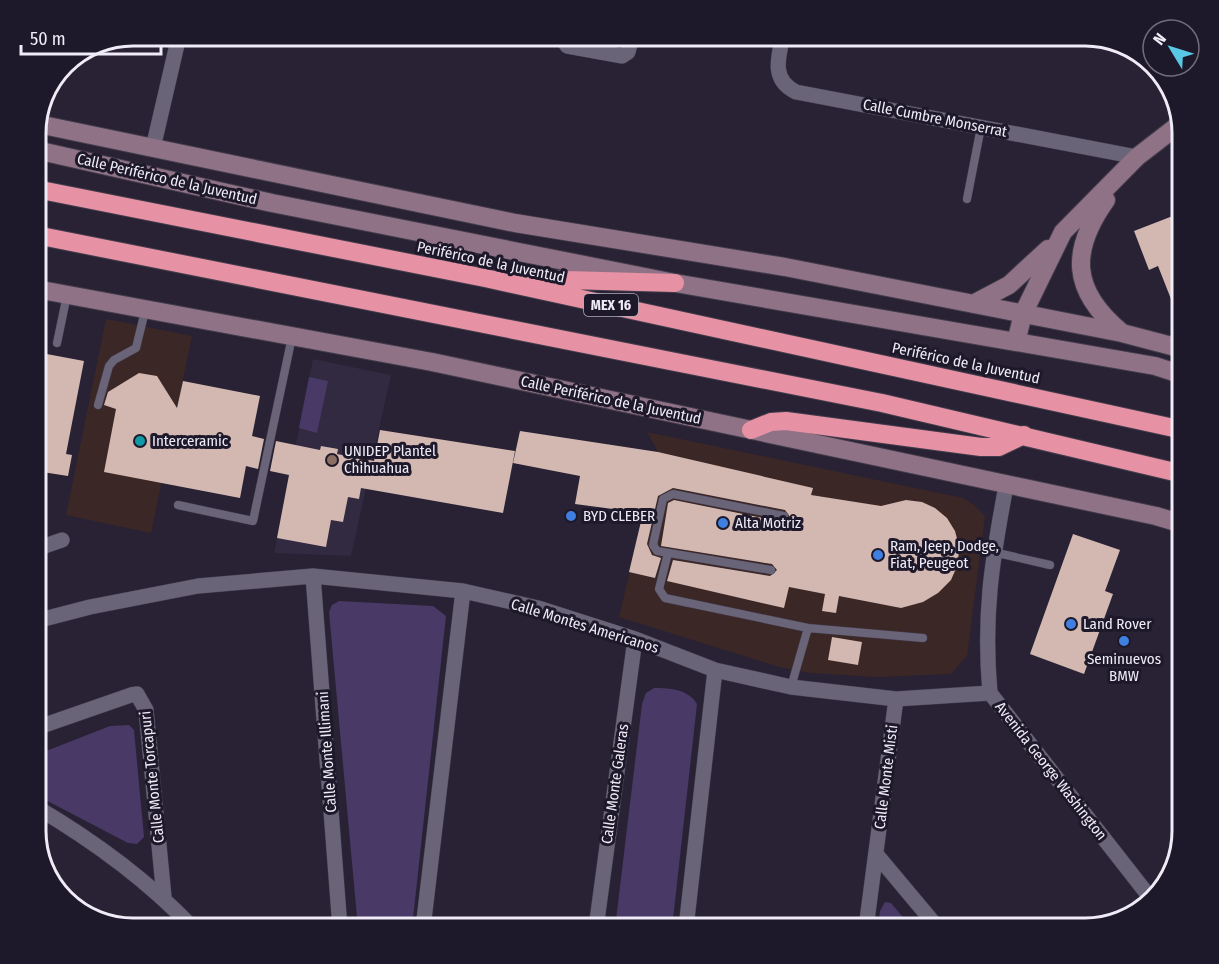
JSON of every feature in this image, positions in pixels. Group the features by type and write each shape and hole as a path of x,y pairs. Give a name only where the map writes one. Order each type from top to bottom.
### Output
{"highway":[{"path":"47,183 115,205"},
{"name":"Periférico de la Juventud","path":"47,191 485,278 1172,428"},
{"path":"47,237 870,400 1172,471"},
{"path":"485,278 675,283"},
{"path":"751,430 771,422 786,422 981,447 999,447 1024,435"}],"main road":[{"path":"47,126 515,223 785,267 1122,333 1172,345"},
{"path":"973,304 991,297 1026,272 1137,157 1172,130"},
{"name":"Calle Periférico de la Juventud","path":"47,152 272,203 675,283 1155,366 1172,371"},
{"path":"1122,333 1097,310 1087,291 1082,273 1081,253 1085,234 1094,217 1137,157"},
{"path":"1017,342 1023,314 1064,232"},
{"name":"Calle Periférico de la Juventud","path":"47,291 145,311 432,362 1172,521"}],"street":[{"path":"153,148 176,47"},
{"path":"572,47 622,56 628,52 629,47"},
{"name":"Calle Cumbre Monserrat","path":"781,47 777,69 780,79 796,92 1137,157"},
{"name":"Avenida George Washington","path":"1006,486 993,552 987,609 986,650 990,693 1146,893"},
{"path":"47,545 62,540"},
{"name":"Calle Montes Americanos","path":"47,618 90,607 198,586 313,576 463,591 538,608 635,639 715,670 791,687 896,699 990,693"},
{"name":"Calle Monte Illimani","path":"313,576 339,917"},
{"path":"424,917 463,591"},
{"name":"Calle Monte Galeras","path":"597,917 635,639"},
{"path":"687,917 715,670"},
{"name":"Calle Monte Torcapuri","path":"47,724 131,695 137,694 142,698 146,710 164,897"},
{"name":"Calle Monte Misti","path":"867,917 896,699"},
{"path":"47,814 93,842 164,897 183,917"},
{"path":"876,854 929,917"}],"lane":[{"path":"967,199 981,127"},
{"path":"57,343 67,295"},
{"path":"98,405 108,366 114,360 136,348 145,311"},
{"path":"178,505 254,521 292,337"},
{"path":"771,570 657,551 653,545 663,499 669,494 784,516"},
{"path":"993,552 1050,566"},
{"path":"668,553 658,589 664,598 808,628 923,638"},
{"path":"791,687 808,628"}],"shaded area":[{"path":"106,319 192,336 151,533 66,515"},
{"name":"UNIDEP Plantel Chihuahua","path":"313,359 391,375 351,556 274,553"},
{"path":"309,377 328,381 317,433 299,428"},
{"path":"647,432 963,498 974,505 985,516 967,656 951,674 877,677 810,673 779,667 619,617 658,452"},
{"path":"339,601 433,606 446,616 413,917 357,917 329,612 332,605"},
{"path":"654,688 672,689 689,695 697,704 673,917 616,917 642,704 646,693"},
{"path":"129,725 134,730 144,837 137,844 128,843 47,801 47,751 110,726"},
{"path":"885,902 891,903 903,917 879,917"}],"building":[{"path":"1172,216 1172,302 1158,266 1149,270 1134,231"},
{"path":"47,354 84,361 66,454 72,455 68,476 47,473"},
{"path":"139,373 157,376 177,408 183,381 260,396 252,436 264,439 258,469 246,466 240,498 104,472 116,409 104,405 108,392"},
{"path":"380,430 515,451 503,513 361,488 359,499 348,497 343,522 331,520 326,547 277,538 289,475 270,471 276,441 320,450 321,446 338,449 337,454 374,461"},
{"path":"520,431 658,452 813,488 811,495 881,506 906,500 922,502 935,508 947,518 955,531 959,546 958,564 951,580 938,593 923,602 901,608 839,596 836,613 822,611 825,594 789,587 784,608 667,581 673,560 770,576 777,570 772,564 661,546 668,503 674,500 783,522 790,517 785,510 673,488 658,496 647,544 652,555 661,558 655,578 629,572 643,513 575,504 580,476 513,463"},
{"name":"Land Rover","path":"1073,534 1120,550 1105,591 1113,594 1084,674 1030,654"},
{"path":"832,637 862,642 858,665 828,660"}],"place":[{"name":"Interceramic","path":"140,441"},
{"name":"UNIDEP Plantel Chihuahua","path":"332,460"},
{"name":"BYD CLEBER","path":"571,516"},
{"name":"Alta Motriz","path":"723,523"},
{"name":"Ram, Jeep, Dodge, Fiat, Peugeot","path":"878,555"},
{"name":"Land Rover","path":"1071,624"},
{"name":"Seminuevos BMW","path":"1124,641"}]}
